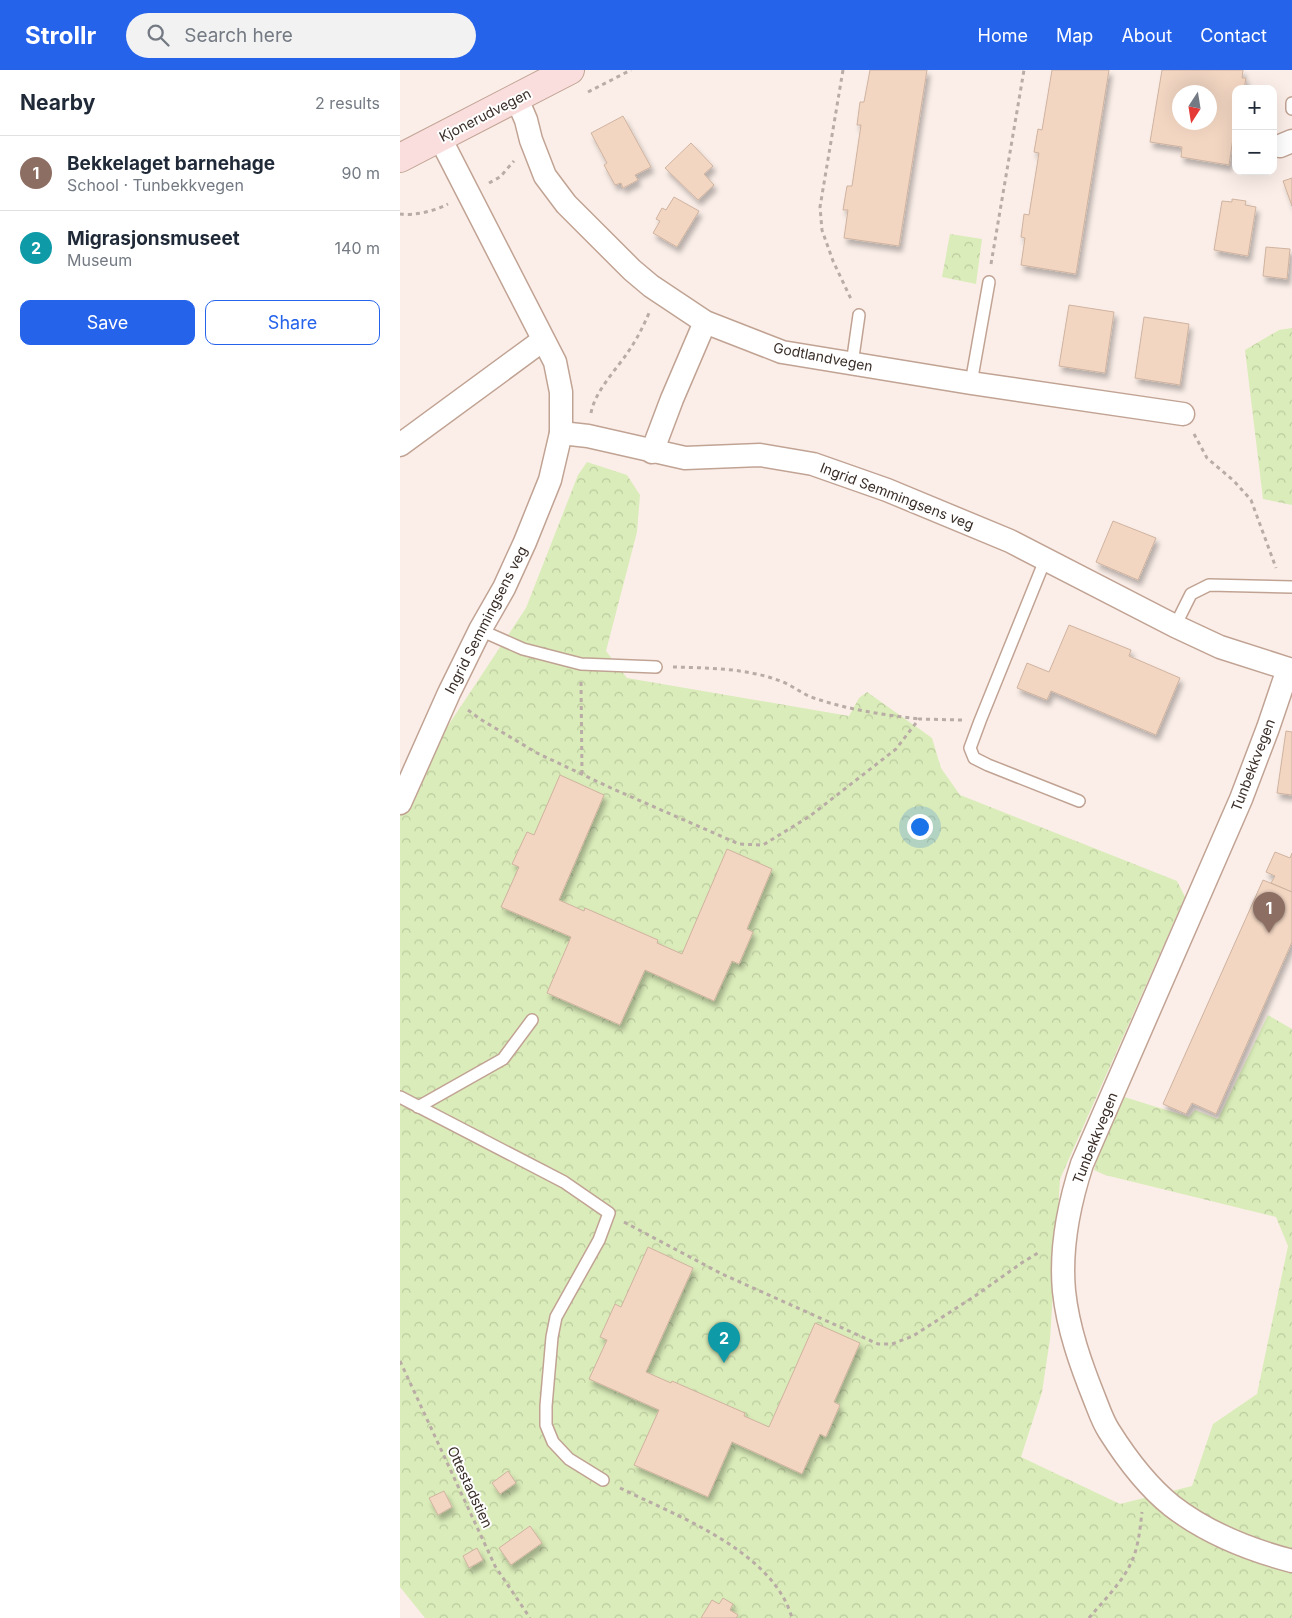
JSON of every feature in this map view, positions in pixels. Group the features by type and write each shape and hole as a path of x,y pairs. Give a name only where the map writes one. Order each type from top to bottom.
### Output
{"main road":[{"name":"Kjonerudvegen","path":"400,158 570,70"}],"street":[{"name":"Godtlandvegen","path":"517,99 545,176 566,204 632,270 651,286 705,322 782,352 971,383 1183,414"},
{"name":"Ingrid Semmingsens veg","path":"400,803 449,693 480,630 504,588 525,542 550,480 561,433 560,392 555,362 440,138"},
{"path":"652,452 705,322"},
{"path":"400,445 543,340"},
{"name":"Ingrid Semmingsens veg","path":"561,433 588,436 685,458 760,455 813,464 887,490 958,519 1010,541 1045,560"},
{"name":"Tunbekkvegen","path":"1045,560 1220,647 1290,670 1241,799 1082,1164 1072,1194 1064,1251 1064,1290 1068,1318 1077,1354 1108,1430 1146,1482 1173,1506 1224,1538 1292,1561"}],"lane":[{"path":"1292,103 1292,109"},
{"path":"971,383 988,282"},
{"path":"852,364 858,315"},
{"path":"1045,560 970,748 974,758 988,765 1078,801"},
{"path":"1175,626 1191,594 1208,585 1287,587"},
{"path":"480,630 523,648 581,664 656,667"},
{"path":"418,1106 503,1059 532,1020"},
{"path":"400,1097 564,1182 608,1213 599,1240 556,1317 552,1337 546,1406 546,1425 553,1442 569,1460 603,1480"}],"path":[{"path":"588,92 631,70"},
{"path":"843,70 820,207 822,230 833,261 858,315"},
{"path":"988,282 1024,70"},
{"path":"588,436 592,410 606,382 642,331 651,308 651,286"},
{"path":"1183,414 1207,458 1234,481 1252,500 1287,587"},
{"path":"581,664 582,774"},
{"path":"656,667 716,668 751,674 782,682 816,699 880,714 919,719 980,721"},
{"path":"449,693 480,719 537,753 740,844 763,845 810,816 896,749 919,719"},
{"path":"608,1213 722,1274 878,1344 892,1344 913,1336 975,1296 1030,1257 1039,1253 1064,1251"},
{"name":"Ottestadstien","path":"400,1361 495,1566 530,1618"},
{"path":"603,1480 691,1522 749,1558 774,1582 788,1605 792,1618"},
{"path":"1089,1618 1120,1582 1131,1564 1138,1543 1146,1482"}],"green space":[{"path":"950,234 982,239 976,284 942,277"},
{"path":"1292,328 1292,505 1263,499 1245,350 1279,330"},
{"path":"587,462 627,475 640,495 637,532 606,651 627,678 849,716 859,698 867,692 932,738 941,768 960,795 1177,881 1185,897 1060,1179 1050,1339 1042,1392 1021,1457 1120,1504 1192,1486 1213,1424 1257,1394 1288,1246 1276,1217 1105,1175 1094,1170 1107,1127 1121,1096 1189,1117 1195,1110 1218,1119 1268,1015 1292,1029 1292,1618 425,1618 400,1587 400,798 526,608 578,475"}],"building":[{"path":"870,70 927,70 899,246 844,238 848,210 843,210 847,186 852,186 861,125 857,125 860,102 864,102"},
{"path":"1052,70 1109,70 1076,274 1021,265 1025,238 1021,237 1024,214 1029,215 1039,153 1034,152 1038,129 1042,130"},
{"path":"1162,70 1243,70 1242,78 1246,78 1245,85 1232,85 1232,145 1229,165 1181,157 1182,147 1150,142"},
{"path":"623,116 651,167 635,175 638,180 623,188 621,183 615,185 604,165 607,163 591,133"},
{"path":"691,143 713,166 704,174 714,185 698,200 665,168"},
{"path":"1292,178 1292,206 1283,181"},
{"path":"674,197 699,211 677,247 653,233 660,221 656,219 662,208 666,210"},
{"path":"1232,199 1246,201 1245,205 1256,207 1248,256 1214,250 1222,201 1232,202"},
{"path":"1266,247 1290,249 1287,279 1263,276"},
{"path":"1069,305 1114,312 1105,373 1059,366"},
{"path":"1144,317 1189,324 1180,385 1135,378"},
{"path":"1113,521 1156,538 1138,580 1096,562"},
{"path":"1069,625 1131,650 1129,656 1180,678 1156,735 1051,691 1047,700 1017,688 1027,663 1049,672"},
{"path":"1286,731 1292,732 1292,795 1277,793"},
{"path":"560,775 604,795 559,900 584,911 585,908 658,940 657,943 682,954 727,849 772,869 747,929 753,932 739,964 732,961 714,1001 645,970 620,1025 547,993 571,937 501,907 519,867 512,864 527,832 534,835"},
{"path":"1275,852 1290,858 1292,853 1292,892 1271,883 1275,876 1266,872"},
{"path":"1263,880 1292,892 1292,942 1216,1114 1192,1103 1186,1114 1163,1104"},
{"path":"648,1247 693,1268 646,1372 671,1383 672,1381 745,1413 744,1416 769,1427 815,1323 860,1343 834,1402 840,1405 826,1437 820,1434 802,1474 732,1442 708,1497 634,1465 659,1410 589,1379 607,1340 600,1337 615,1304 621,1307"},
{"path":"508,1471 516,1483 500,1494 492,1483"},
{"path":"444,1491 452,1507 438,1515 429,1498"},
{"path":"530,1526 542,1543 511,1565 499,1548"},
{"path":"477,1548 483,1560 469,1568 463,1556"},
{"path":"723,1598 733,1604 730,1610 738,1615 736,1618 701,1618 712,1600 719,1604"}],"place":[{"name":"Bekkelaget barnehage","path":"1269,933"},
{"name":"Migrasjonsmuseet","path":"724,1363"}]}
